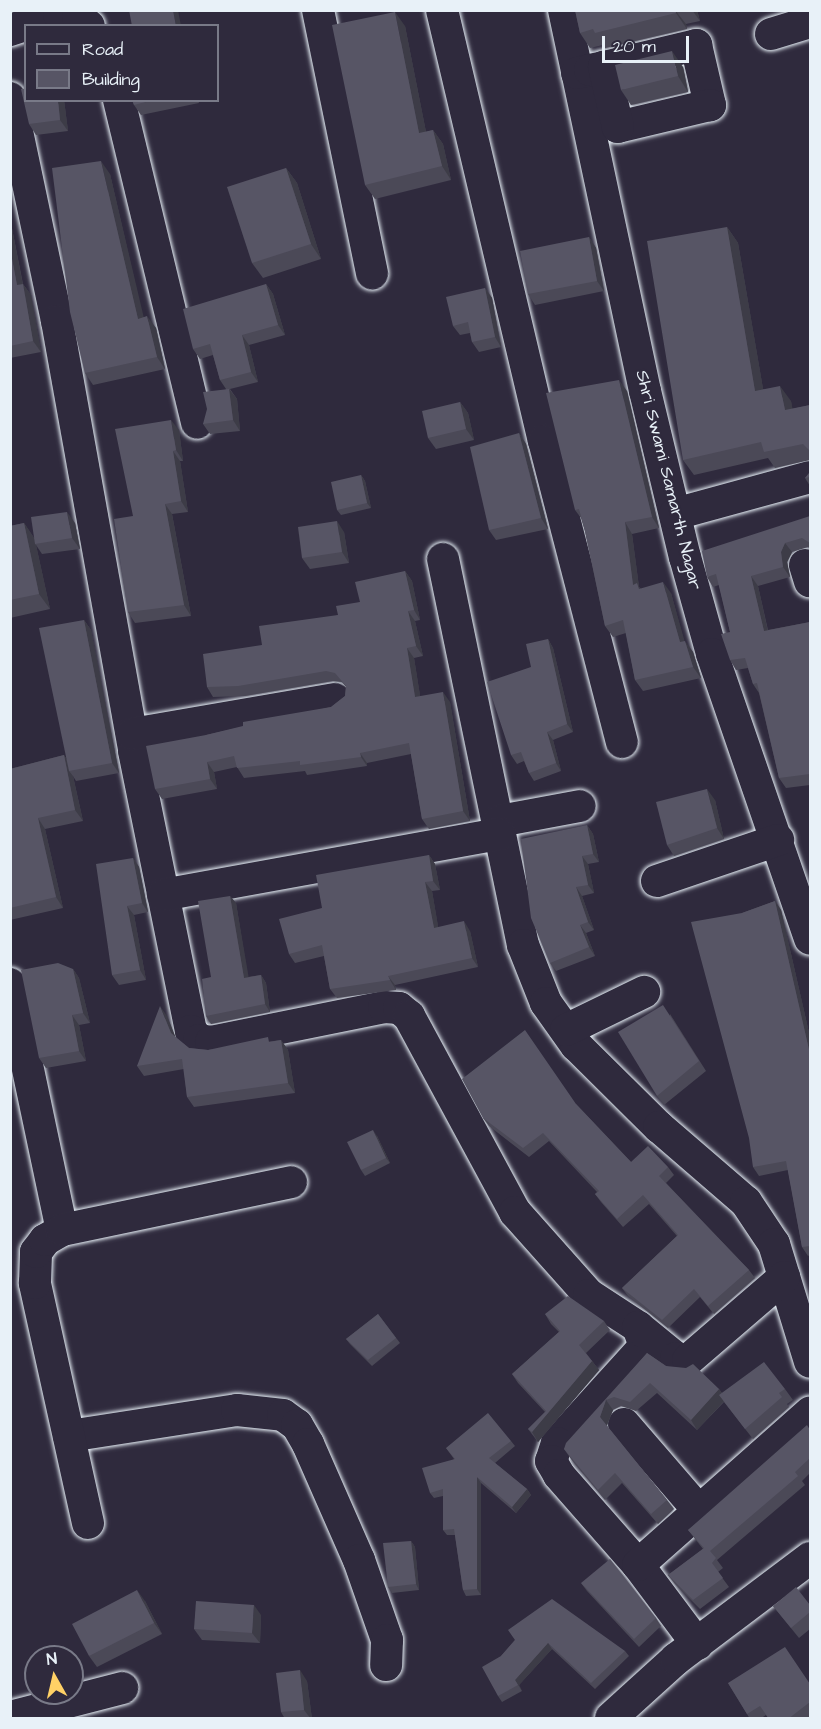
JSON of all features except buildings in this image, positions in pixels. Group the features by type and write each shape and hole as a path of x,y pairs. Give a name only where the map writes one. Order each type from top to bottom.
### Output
{"street":[{"path":"318,10 372,274"},
{"path":"442,10 544,441 622,742"},
{"name":"Shri Swami Samarth Nagar","path":"564,10 591,70 675,514 712,654 778,840 800,869 810,939"},
{"path":"28,24 59,14 78,18 86,24"},
{"path":"771,34 810,22"},
{"path":"10,98 59,332 186,1016 199,1040 212,1042 384,1007 399,1008 409,1016 515,1212 589,1295 638,1327 676,1358 688,1360 784,1277"},
{"path":"119,102 197,423"},
{"path":"675,514 810,477"},
{"path":"443,559 524,945 546,1003 566,1030 659,1127 746,1202 774,1244 810,1362"},
{"path":"132,734 335,699"},
{"path":"162,895 499,827 580,806"},
{"path":"657,881 778,840"},
{"path":"10,984 24,1115 62,1230"},
{"path":"566,1030 644,992"},
{"path":"88,1523 33,1266 45,1240 62,1230 291,1182"},
{"path":"638,1327 645,1346 557,1443 551,1461 559,1475 638,1565 697,1644"},
{"path":"69,1436 237,1410 283,1415 297,1425 308,1444 359,1560 387,1640 386,1665"},
{"path":"638,1565 810,1413"},
{"path":"624,1424 699,1511"},
{"path":"611,1719 697,1644 810,1558"},
{"path":"10,1718 122,1688"}]}
